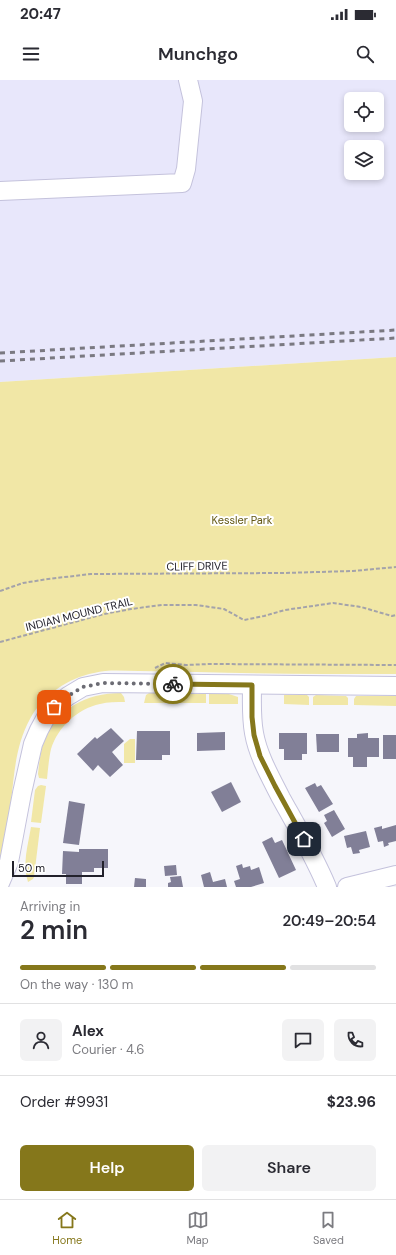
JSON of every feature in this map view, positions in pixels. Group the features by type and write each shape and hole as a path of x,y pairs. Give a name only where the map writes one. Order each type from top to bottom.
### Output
{"street":[{"path":"0,191 182,183 186,169 193,101 188,80"},
{"path":"0,883 10,862 22,793 33,744 38,730 54,707 83,687 103,683 396,686"},
{"path":"252,685 252,717 254,735 260,756 318,865 326,887"},
{"path":"347,887 396,875"}],"path":[{"name":"CLIFF DRIVE","path":"0,591 23,583 91,574 283,573 354,571 396,567"},
{"name":"INDIAN MOUND TRAIL","path":"0,642 104,614 162,605 196,604 224,609 244,620 285,610 333,603 361,607 392,616 396,615"},
{"path":"151,671 165,663 186,665 396,665"}],"shaded area":[{"path":"0,80 396,80 396,357 0,382"}],"green space":[{"name":"Kessler Park","path":"396,357 396,674 272,674 116,670 84,675 66,683 49,695 35,710 24,732 16,760 7,833 0,863 0,382"},
{"path":"121,693 125,702 106,703 92,706 76,715 64,726 58,733 51,749 47,779 39,778 40,755 43,744 55,721 73,705 84,700 96,696"},
{"path":"149,693 169,693 173,698 173,703 144,703 146,695"},
{"path":"184,694 206,694 206,703 178,703 179,697"},
{"path":"209,694 229,694 238,697 238,704 209,704"},
{"path":"284,695 307,695 309,697 309,705 284,704"},
{"path":"316,695 346,696 348,698 348,705 313,705 313,697"},
{"path":"356,696 396,696 396,706 354,705 354,699"},
{"path":"130,739 135,739 135,763 124,763 124,744"},
{"path":"41,785 46,786 41,823 31,822 35,790"},
{"path":"31,827 40,828 34,877 28,882 26,875 26,861"}],"building":[{"path":"111,728 124,741 112,752 123,765 110,777 98,765 93,771 77,754 95,737 97,739"},
{"path":"137,731 170,731 170,755 162,755 162,760 136,760"},
{"path":"225,732 225,750 197,751 197,733"},
{"path":"279,733 307,733 307,754 302,754 302,760 284,760 284,749 279,749"},
{"path":"368,733 368,738 379,738 379,757 367,757 367,767 353,767 353,757 348,757 348,738 357,738 357,734"},
{"path":"316,734 339,734 339,752 317,752"},
{"path":"383,735 396,735 396,759 383,759"},
{"path":"231,782 241,802 222,812 211,792"},
{"path":"315,783 317,787 321,785 333,804 319,812 305,788"},
{"path":"69,801 85,804 79,845 63,843"},
{"path":"334,810 345,829 332,837 324,823 327,821 324,815"},
{"path":"396,825 396,841 388,843 389,845 384,847 383,841 378,842 374,828 382,826 382,829"},
{"path":"366,831 370,847 359,850 360,853 353,854 351,847 347,848 344,836"},
{"path":"272,837 275,843 282,840 296,870 279,878 262,842"},
{"path":"79,849 108,849 108,868 94,868 94,872 82,872 82,884 66,884 66,874 62,874 63,851 79,852"},
{"path":"242,864 243,868 250,866 251,870 259,867 264,883 251,887 236,887 234,881 240,879 236,866"},
{"path":"176,865 177,875 165,876 164,866"},
{"path":"210,872 213,882 225,879 227,887 204,887 201,875"},
{"path":"181,876 183,887 168,887 168,883 171,882 170,877"},
{"path":"135,878 146,879 146,887 134,887"}],"railway":[{"path":"0,353 396,330"},
{"path":"0,361 396,338"}],"way so far":[{"path":"54,707 83,687 103,683 173,684"}],"route":[{"path":"173,684 252,685 252,717 254,735 260,756 304,839"}]}
